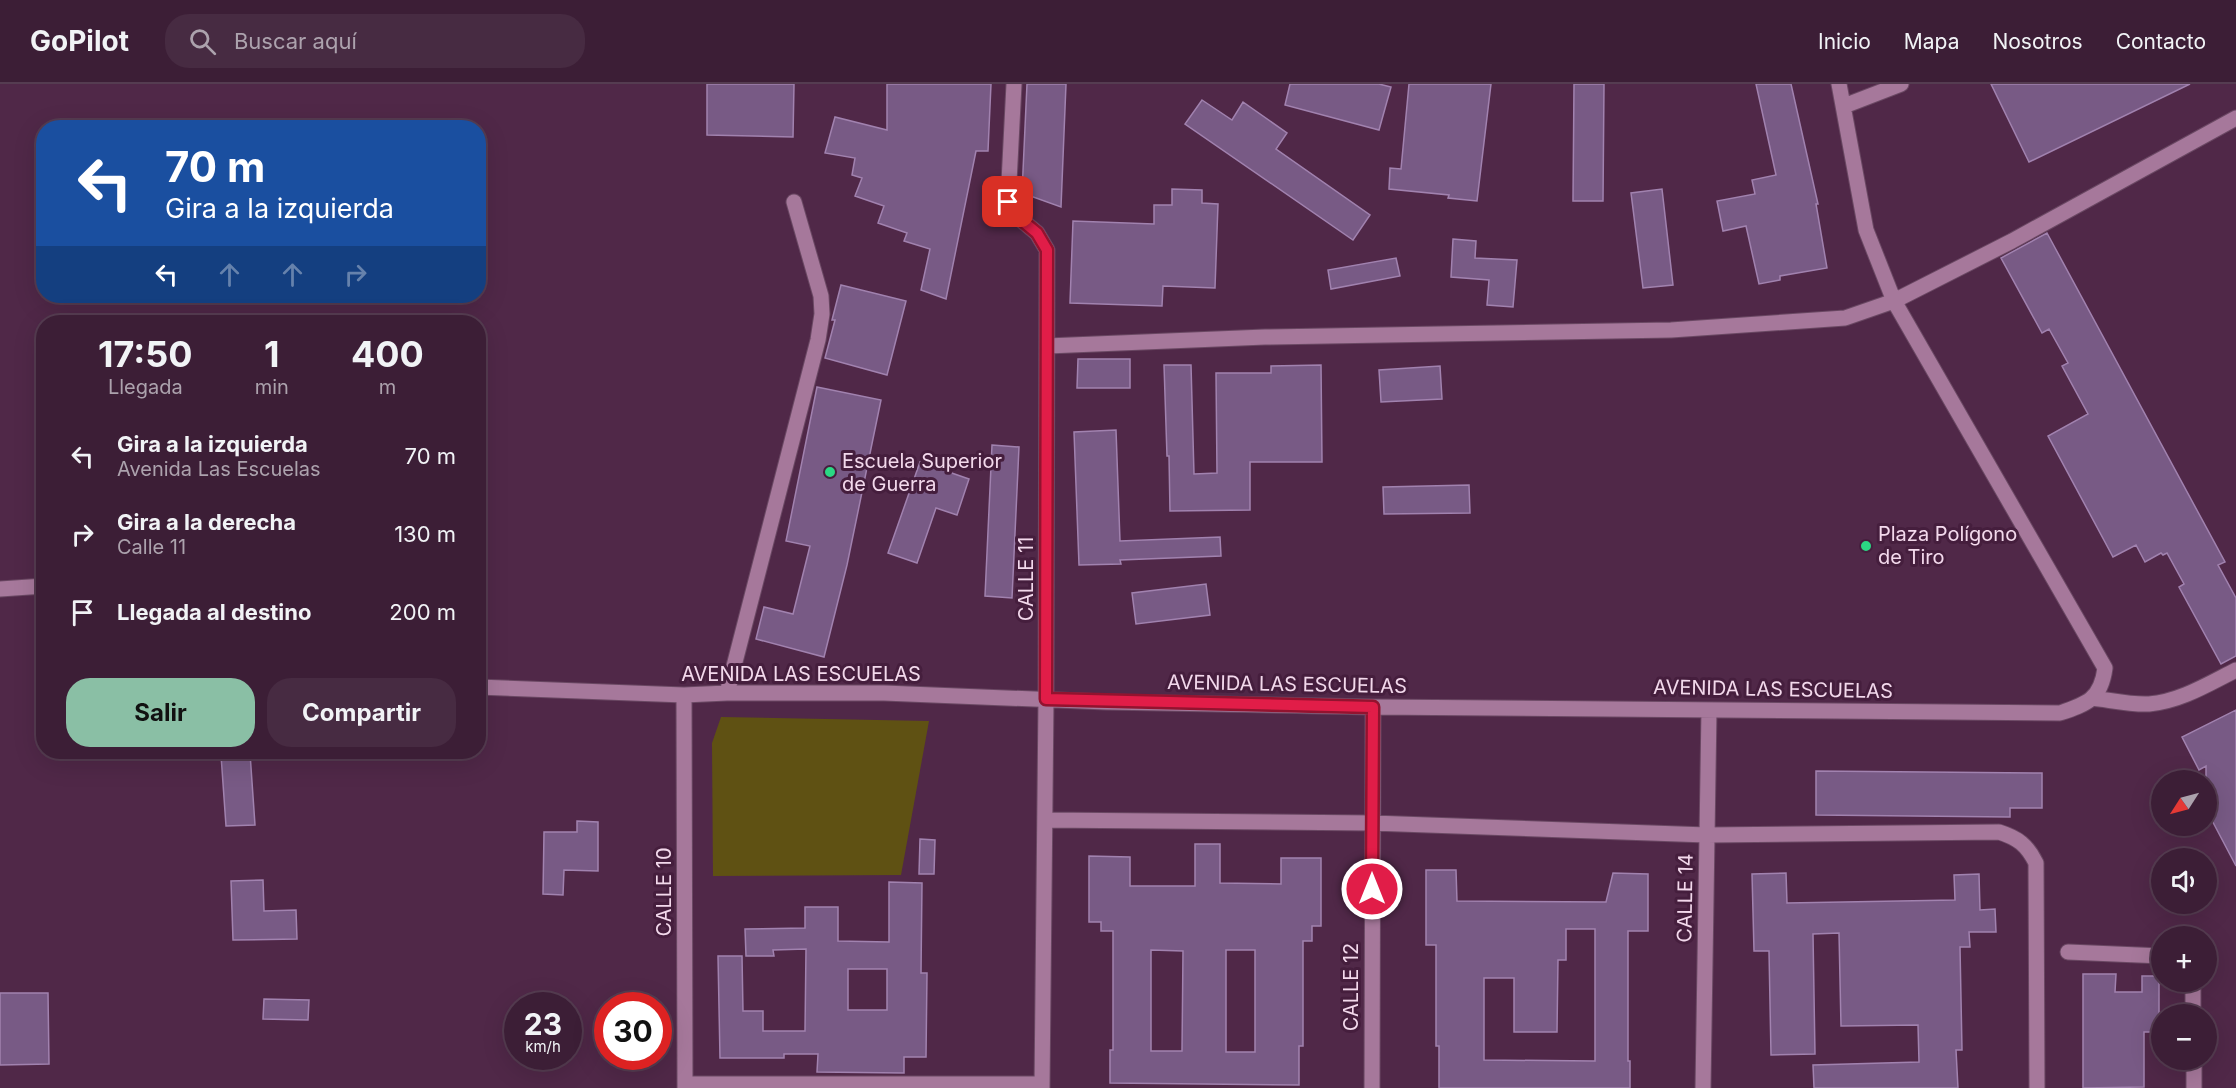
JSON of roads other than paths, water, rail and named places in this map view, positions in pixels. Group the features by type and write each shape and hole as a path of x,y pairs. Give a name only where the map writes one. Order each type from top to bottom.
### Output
{"street":[{"name":"CALLE 11","path":"1014,84 1008,202 1019,218 1037,233 1047,250 1042,1086"},
{"path":"1839,84 1845,106 1866,230 1894,301 2105,668 2103,686 2092,698"},
{"path":"1845,106 1901,84"},
{"path":"1047,346 1264,337 1671,330 1845,318 1894,301 2012,241 2236,118"},
{"path":"727,693 815,351 822,314 820,296 794,202"},
{"path":"0,589 36,587"},
{"path":"2092,698 2147,704 2163,701 2187,695 2236,670"},
{"name":"AVENIDA LAS ESCUELAS","path":"486,687 684,695 884,693 1373,707 2060,713 2092,698"},
{"name":"CALLE 10","path":"684,695 685,1086"},
{"name":"CALLE 12","path":"1372,1088 1373,707"},
{"name":"CALLE 14","path":"1703,1088 1708,710"},
{"path":"1045,820 1372,823 1707,836 1999,832 2015,837 2028,847 2036,863 2037,1088"},
{"path":"2068,952 2151,956"},
{"path":"2194,1070 2194,1088"},
{"path":"685,1086 1042,1086"}],"place":[{"name":"Escuela Superior de Guerra","path":"830,472"},
{"name":"Plaza Polígono de Tiro","path":"1866,546"}]}
